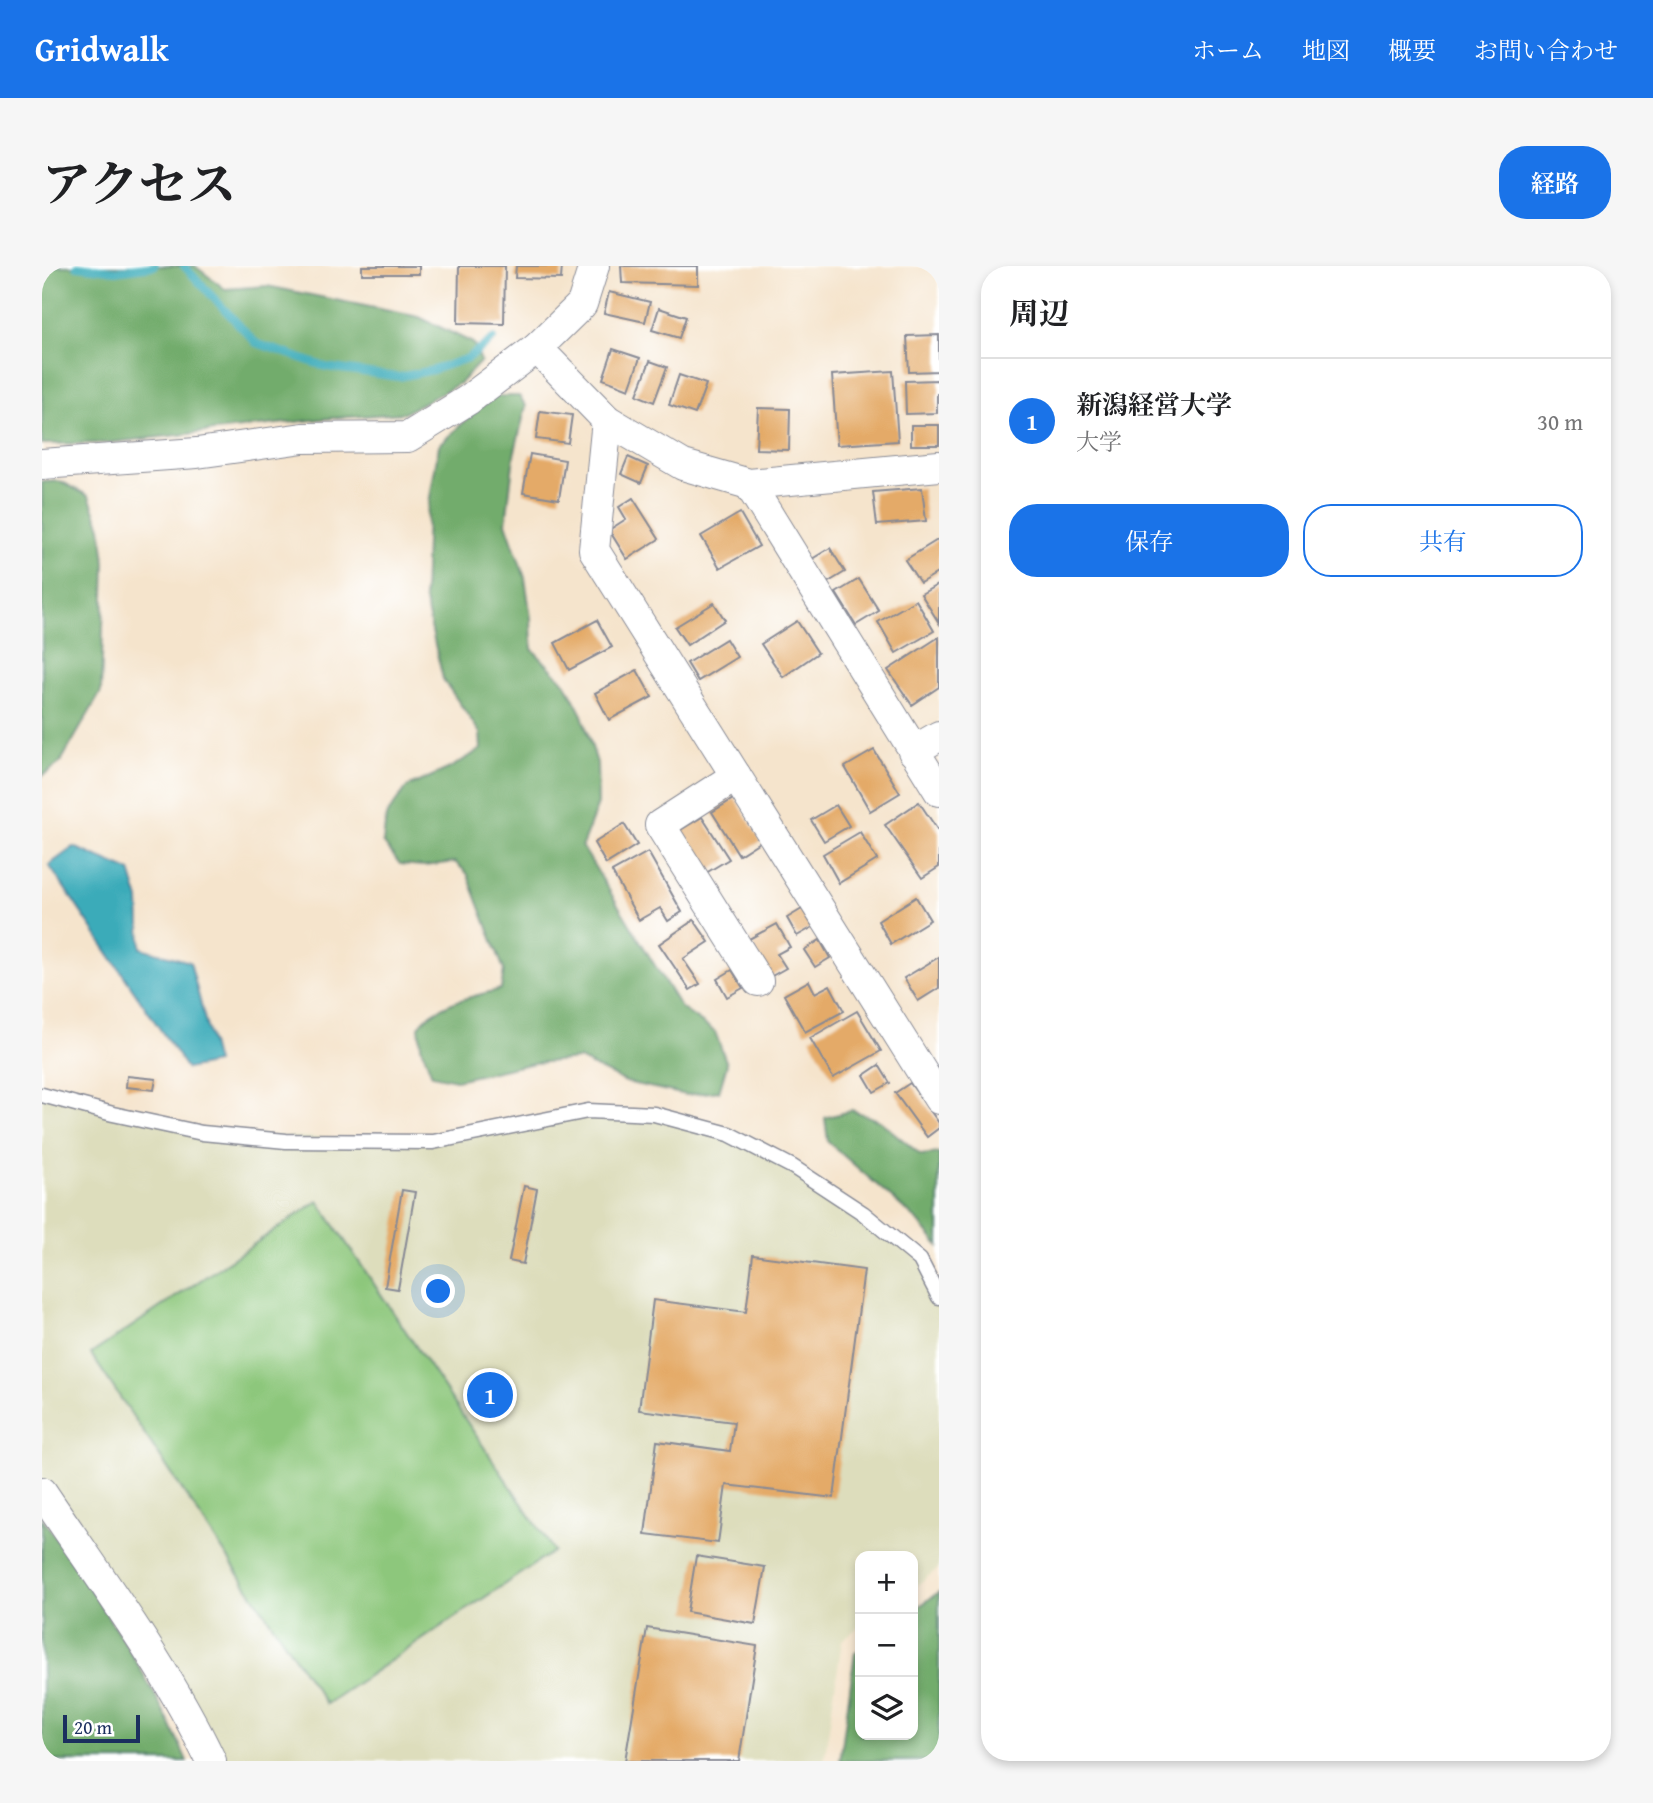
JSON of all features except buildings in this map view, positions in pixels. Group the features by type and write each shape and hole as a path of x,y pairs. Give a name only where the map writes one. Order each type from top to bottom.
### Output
{"street":[{"path":"42,464 197,453 303,438 408,437 468,400 537,348 582,304 594,266"},
{"path":"537,348 607,420 683,465 748,484 939,466"},
{"path":"607,420 594,550 939,1099"},
{"path":"748,484 939,791"},
{"path":"913,751 939,736"},
{"path":"736,776 660,825 758,981"},
{"path":"42,1492 146,1647 196,1728 211,1761"}],"lane":[{"path":"42,1095 202,1133 286,1141 433,1142 588,1111 654,1114 729,1134 793,1167 863,1213 920,1260 939,1297"}],"shaded area":[{"path":"42,1095 202,1133 433,1142 588,1111 654,1114 729,1134 793,1167 920,1260 939,1297 939,1568 918,1584 918,1551 855,1551 855,1630 842,1640 824,1761 211,1761 42,1492"}],"green space":[{"path":"42,266 195,266 225,289 267,286 419,317 473,343 481,361 460,383 404,413 322,419 107,443 42,444"},
{"path":"492,396 519,396 526,406 514,455 506,523 525,578 532,649 566,684 582,715 597,763 598,804 582,846 681,1008 715,1032 727,1064 719,1091 686,1095 626,1082 579,1059 534,1063 456,1080 432,1075 421,1046 419,1026 427,1018 445,1006 501,989 504,970 467,873 455,862 424,866 400,864 383,842 386,816 407,787 450,768 481,749 480,733 443,679 424,597 427,515 439,445"},
{"path":"60,481 89,496 101,527 105,563 101,692 60,763 42,776 42,482"},
{"path":"852,1110 880,1121 921,1155 939,1153 939,1246 916,1219 828,1142 825,1118"},
{"path":"318,1201 554,1551 326,1704 91,1354"},
{"path":"42,1517 139,1666 187,1761 42,1761"},
{"path":"939,1592 939,1761 840,1761 855,1653 855,1740 918,1740 918,1607"}],"water":[{"path":"74,847 130,871 139,900 141,948 190,962 216,1063 187,1069 49,865"}],"waterway":[{"path":"77,266 116,271 154,266"},
{"path":"184,266 256,343 326,367 399,377 433,370 468,358 493,339"}],"place":[{"name":"新潟経営大学","path":"490,1395"}]}
